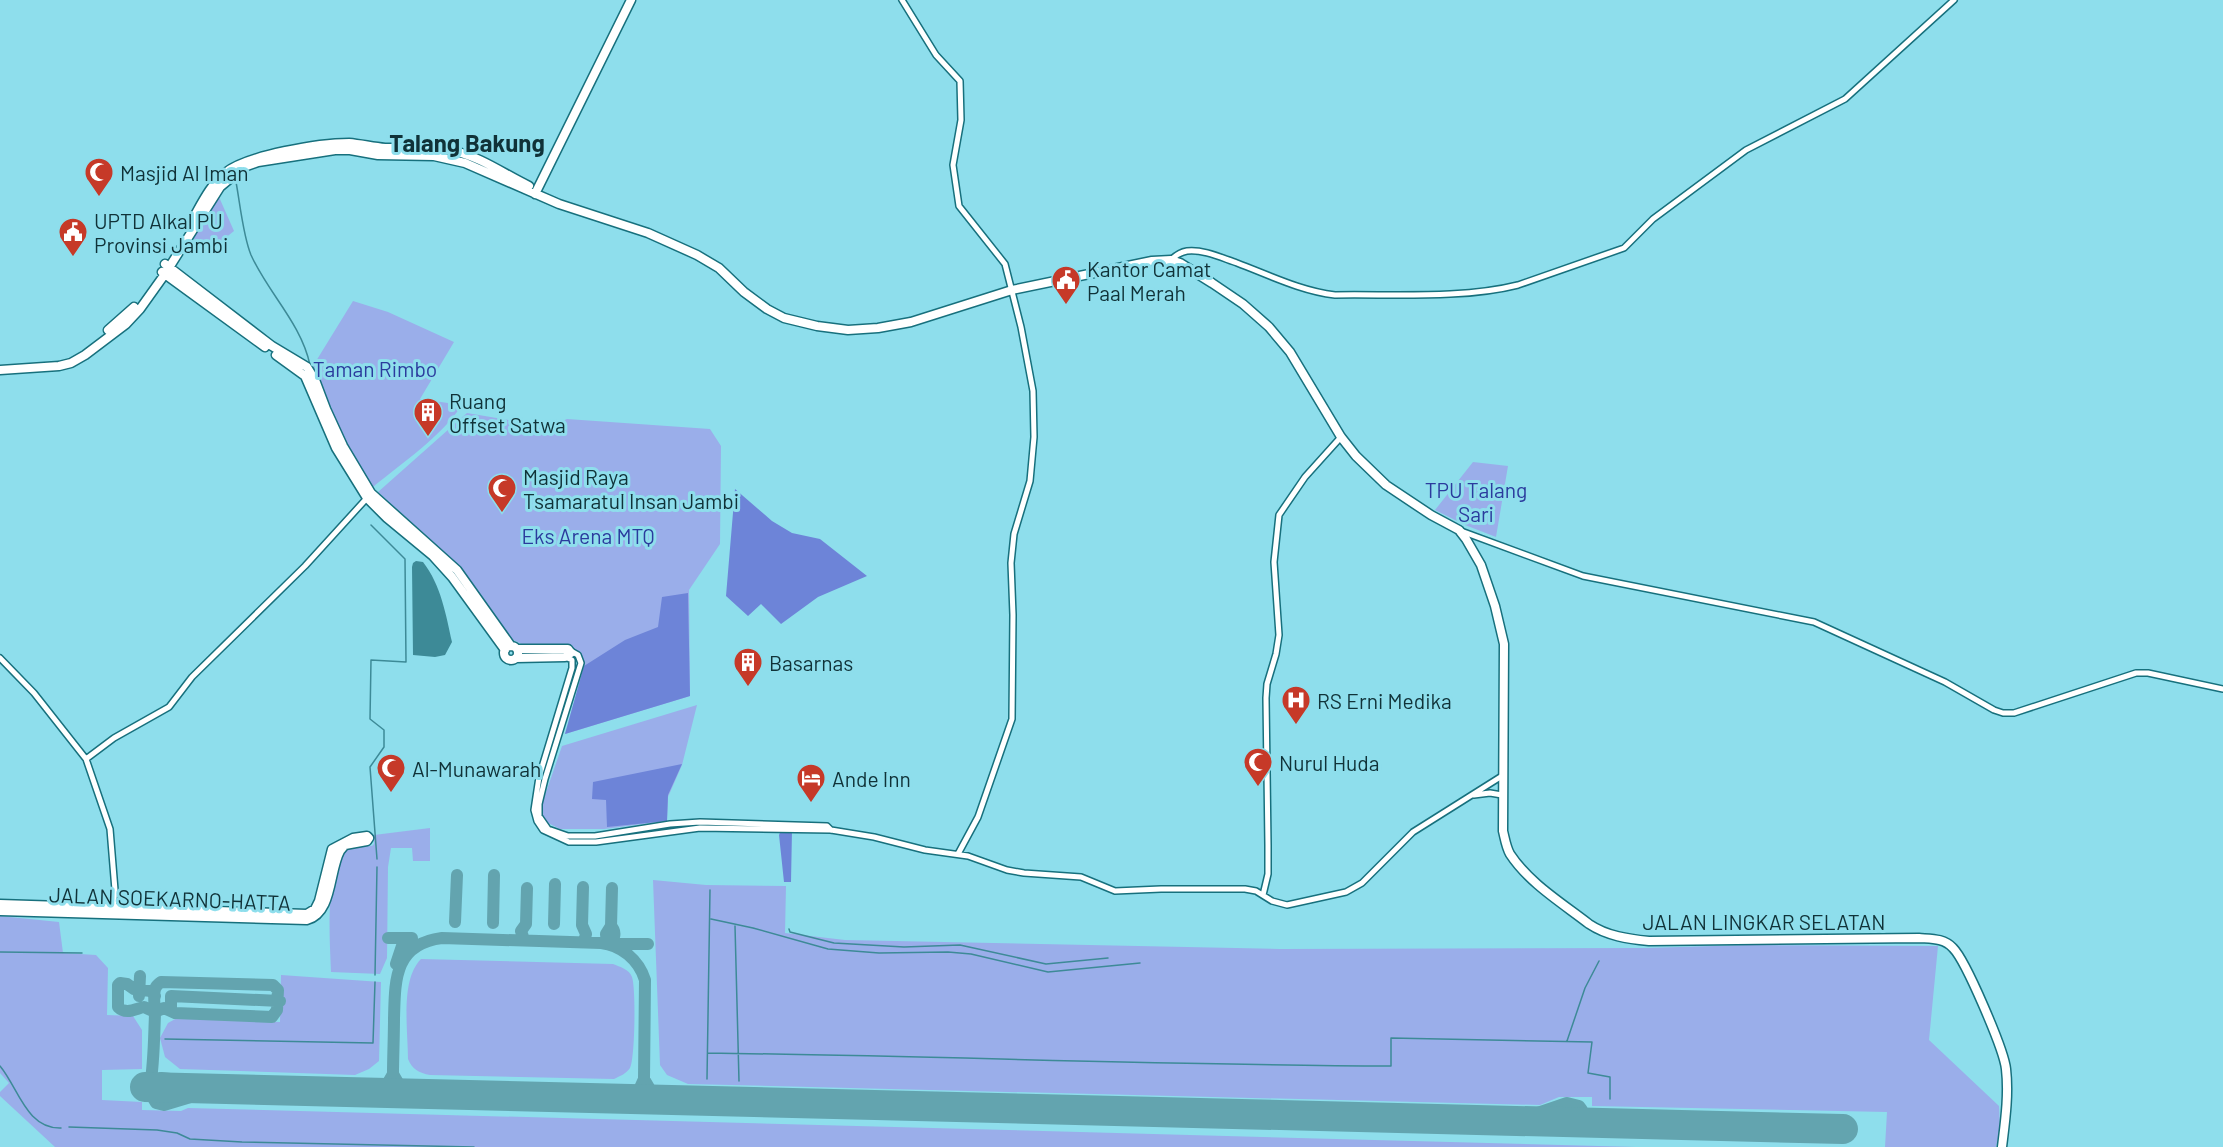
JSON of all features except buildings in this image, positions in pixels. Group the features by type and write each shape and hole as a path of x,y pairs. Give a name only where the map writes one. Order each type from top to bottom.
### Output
{"highway":[{"path":"538,193 632,0"},
{"path":"0,370 59,366 71,363 85,355 133,314 165,269 215,183 241,162 257,156 274,157 332,144 351,143 378,148 454,151 475,158 559,204 648,233 697,255 719,268 744,292 767,309 790,320 817,326 848,330 911,322 1012,290 1152,261 1171,260 1243,304 1269,327 1290,352 1341,437 1356,456 1382,481 1431,515 1459,530"},
{"path":"165,269 272,346 307,368 315,380 340,447 367,498 387,518 433,556 512,651 567,653"},
{"path":"0,365 57,361 76,355 133,314"},
{"path":"340,447 371,493 457,570 512,651"},
{"name":"JALAN LINGKAR SELATAN","path":"1459,530 1481,565 1495,606 1504,645 1503,831 1510,854 1531,878 1596,929 1626,939 1649,941 1919,938 1934,939 1952,946 1958,953 1984,1009 2005,1062 2007,1090 2002,1147"},
{"name":"JALAN SOEKARNO-HATTA","path":"0,911 307,914 315,909 330,870 342,848 352,843 369,841 368,836 353,838 332,849 330,870"},
{"name":"JALAN SOEKARNO-HATTA","path":"0,904 113,911"}],"street":[{"path":"902,0 936,55 960,81 961,120 953,165 959,206 1005,264 1033,391 1034,437 1030,481 1014,534 1011,562 1014,709 1008,733 978,816 958,854"},
{"path":"1171,260 1186,251 1209,254 1296,286 1335,295 1453,293 1501,290 1518,285 1624,248 1660,213 1746,150 1845,99 1954,0"},
{"path":"1263,895 1268,874 1269,837 1266,698 1267,684 1279,635 1274,562 1279,515 1305,477 1341,437"},
{"path":"86,759 114,738 169,707 192,677 305,566 367,498"},
{"path":"1459,530 1583,576 1814,622 1945,682 2003,713 2014,713 2136,673 2148,673 2223,689"},
{"path":"567,653 578,655 581,663 542,778 538,804 539,816 548,829 568,836 595,836 670,824 827,826 831,830 958,854 1024,873 1081,877 1115,891 1245,889 1287,905 1346,892 1362,883 1413,832 1502,776"},
{"path":"0,658 34,693 86,759 110,829 113,846 113,911"},
{"path":"1469,796 1490,793 1502,795"}],"green space":[{"path":"219,197 234,231 209,251 192,238"},
{"name":"Taman Rimbo","path":"353,301 388,312 454,342 420,399 462,405 432,439 373,487 345,440 313,366"},
{"name":"Eks Arena MTQ","path":"467,413 549,427 567,419 710,429 721,446 720,544 689,590 690,696 565,734 584,666 583,658 573,648 526,646 511,639 456,563 378,492"},
{"name":"TPU Talang Sari","path":"1473,462 1508,466 1496,537 1435,510"},
{"path":"697,705 682,765 668,797 667,821 604,829 560,829 548,823 541,813 543,801 562,746"},
{"path":"430,828 430,861 413,861 412,848 391,848 388,867 387,958 380,974 331,972 332,889 340,858 347,847 372,846 374,835"},
{"path":"653,880 706,885 786,886 785,933 845,940 1280,949 1646,948 1748,945 1938,946 1929,1040 1999,1106 2000,1128 1996,1147 1885,1147 1887,1112 1592,1106 1592,1097 1559,1097 1540,1105 688,1084 667,1075 660,1065"},
{"path":"0,916 59,922 63,953 96,955 108,968 107,1015 133,1016 142,1030 142,1069 102,1070 102,1100 142,1102 142,1110 181,1111 188,1108 1636,1147 55,1147 0,1096 0,1092 9,1083 0,1073"},
{"path":"421,959 613,964 624,969 632,977 634,995 634,1038 630,1068 614,1079 430,1075 419,1072 408,1059 407,1006 410,979"},
{"path":"281,975 381,982 379,1061 369,1069 355,1075 180,1069 165,1057 160,1038 168,1023 177,1018 280,1022"}],"shaded area":[{"path":"735,489 772,521 792,533 820,539 867,576 818,597 781,624 761,604 748,616 726,596"},
{"path":"416,561 423,562 429,571 442,600 452,642 445,655 435,657 413,655 412,567"},
{"path":"688,593 690,696 565,734 584,666 625,640 658,627 662,597"},
{"path":"682,764 668,795 667,821 607,827 606,800 592,799 593,782"},
{"path":"781,830 792,830 791,882 784,882 779,835"}],"waterway":[{"path":"236,182 251,255 299,335 310,365"},
{"path":"371,525 405,559 406,662 371,660 370,719 384,730 384,747 370,767 377,859"},
{"path":"375,975 377,867"},
{"path":"707,1079 710,890"},
{"path":"711,919 828,949 879,953 971,954 1048,972 1140,963"},
{"path":"735,926 739,1081"},
{"path":"789,929 790,932 834,943 904,947 960,945 1046,964 1108,958"},
{"path":"0,952 82,953"},
{"path":"1567,1041 1585,988 1599,961"},
{"path":"165,1039 373,1043 375,982"},
{"path":"708,1053 1391,1066 1391,1038 1592,1042 1588,1073 1610,1077 1610,1099"},
{"path":"0,1066 31,1114 39,1122 61,1128"},
{"path":"69,1127 157,1130 177,1133 190,1139 242,1142 474,1147"}],"taxiway":[{"path":"455,922 457,875"},
{"path":"493,923 494,875"},
{"path":"554,924 555,884"},
{"path":"583,887 582,925 586,934 584,942"},
{"path":"524,940 521,931 526,924 527,888"},
{"path":"611,926 612,888"},
{"path":"611,945 612,942 614,937 611,926 606,934 607,943 612,944 648,944"},
{"path":"388,938 412,938"},
{"path":"396,964 402,946 409,938"},
{"path":"412,1093 401,1088 393,1074 394,1005 397,978 400,966 414,948 442,938 601,943 622,950 634,960 645,980 644,1079 651,1091 661,1099"},
{"path":"139,996 140,976"},
{"path":"150,1087 154,1050 155,1014 155,1011 154,998 154,995 154,992 161,982 273,985 278,990 277,1010 272,1017 175,1013 164,1008 155,1012 144,1007 127,1011 118,1007 118,985 120,983 127,984 134,989 151,991 155,996"},
{"path":"171,1010 171,996 280,1001"},
{"path":"376,1092 385,1088 393,1074"},
{"path":"194,1088 178,1087 170,1079 161,1078 152,1084 150,1093 156,1103 164,1105 214,1090 254,1089"},
{"path":"625,1099 639,1090 644,1079"},
{"path":"1514,1121 1567,1103 1579,1106 1584,1116 1581,1126 1575,1131 1562,1128 1556,1122"}],"runway":[{"path":"145,1087 1843,1129"}],"place":[{"name":"Masjid Al Iman","path":"99,198"},
{"name":"UPTD Alkal PU Provinsi Jambi","path":"73,258"},
{"name":"Kantor Camat Paal Merah","path":"1066,306"},
{"name":"Ruang Offset Satwa","path":"428,438"},
{"name":"Masjid Raya Tsamaratul Insan Jambi","path":"502,514"},
{"name":"Basarnas","path":"748,688"},
{"name":"RS Erni Medika","path":"1296,726"},
{"name":"Nurul Huda","path":"1258,788"},
{"name":"Al-Munawarah","path":"391,794"},
{"name":"Ande Inn","path":"811,804"}],"district":[{"name":"Talang Bakung","path":"467,142"}]}
